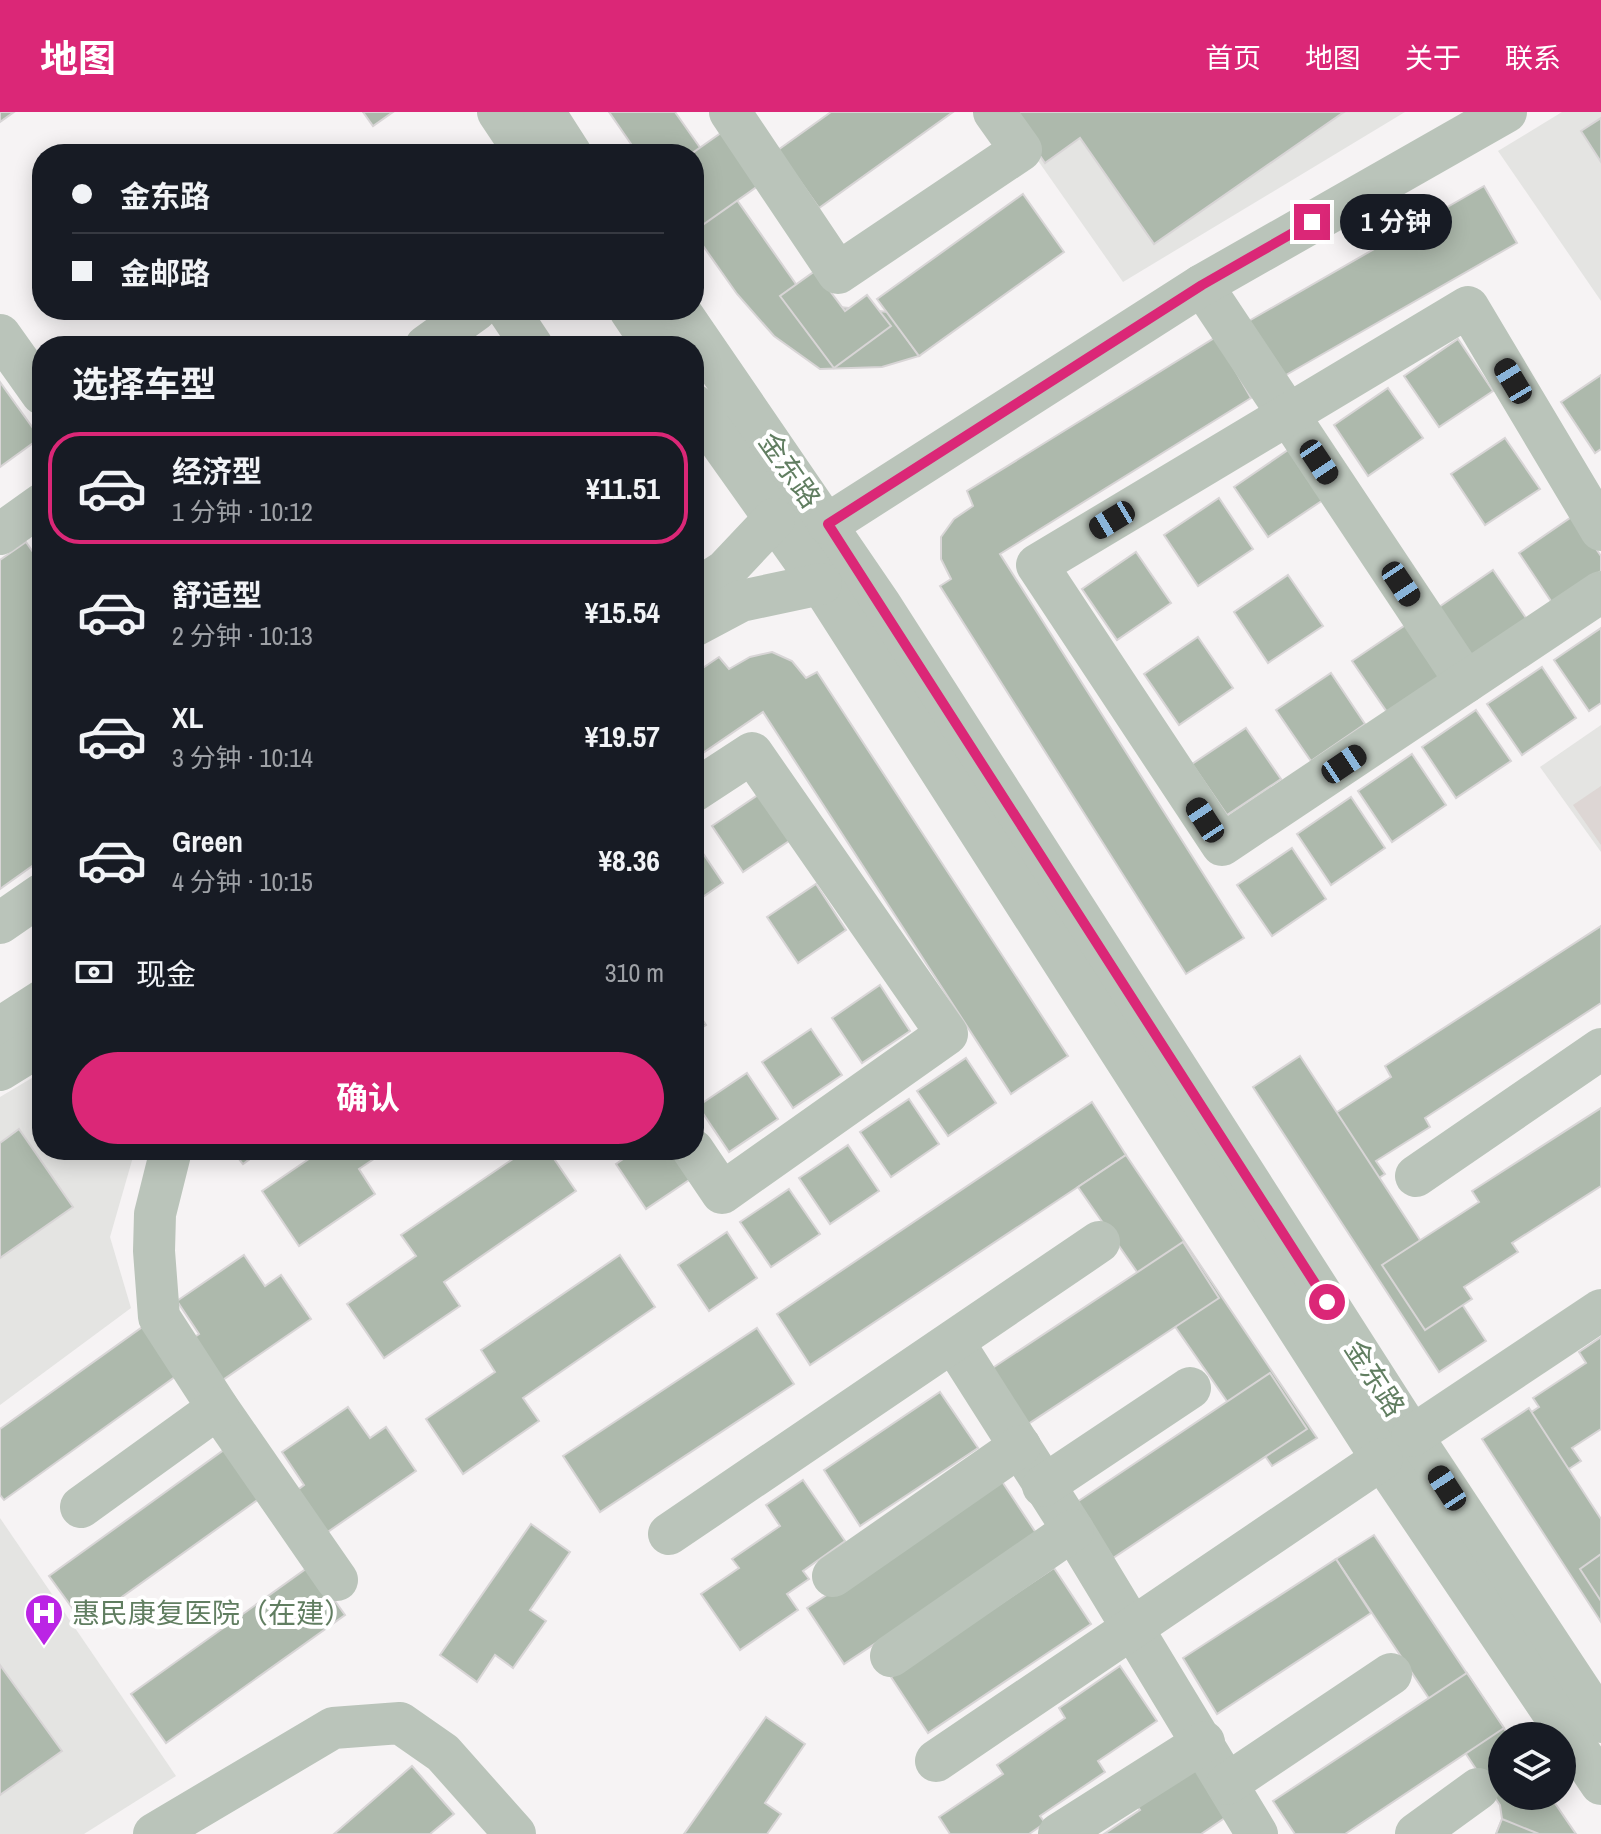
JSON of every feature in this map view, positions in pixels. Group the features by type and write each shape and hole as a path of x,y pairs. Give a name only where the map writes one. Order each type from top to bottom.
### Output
{"street":[{"path":"498,112 519,144"},
{"path":"544,112 565,144"},
{"path":"730,112 838,273 1021,150 994,112"},
{"path":"828,524 1202,285 1506,112"},
{"path":"1202,285 1466,682"},
{"path":"1601,530 1468,307 1037,565 1222,845 1601,592"},
{"path":"440,336 462,320"},
{"path":"0,335 32,380"},
{"name":"金东路","path":"704,346 828,524 1601,1784"},
{"name":"金东路","path":"704,419 821,584 1397,1448 1601,1722"},
{"path":"0,534 32,511"},
{"path":"704,585 725,571 774,519"},
{"path":"704,621 741,601 821,584"},
{"path":"700,1160 722,1193 947,1034 752,753 704,784"},
{"path":"0,923 32,901"},
{"path":"0,1028 32,1007"},
{"path":"1416,1176 1601,1049"},
{"path":"0,1070 32,1050"},
{"path":"168,1160 155,1214 154,1251 159,1317 337,1580"},
{"path":"669,1534 1099,1242"},
{"path":"936,1761 1601,1310"},
{"path":"954,1343 1204,1742 1257,1834"},
{"path":"1043,1486 1190,1388"},
{"path":"81,1507 218,1408"},
{"path":"833,1576 1020,1446"},
{"path":"891,1656 1073,1530"},
{"path":"1227,1784 1391,1674"},
{"path":"154,1834 333,1728 400,1723 443,1753 515,1834"},
{"path":"1059,1834 1204,1742"},
{"path":"1416,1834 1478,1789"}],"shaded area":[{"path":"1004,112 1405,112 1123,282"},
{"path":"1562,112 1601,112 1601,301 1498,151"},
{"path":"1601,725 1601,852 1540,767"},
{"path":"1601,786 1601,845 1573,805"},
{"path":"32,1078 32,1160 132,1160 110,1237 131,1308 0,1405 0,1097"},
{"name":"惠民康复医院（在建）","path":"0,1518 176,1776 84,1834 0,1834"}],"building":[{"path":"0,112 14,112 0,122"},
{"path":"363,112 393,112 373,126"},
{"path":"609,112 675,112 698,144 631,144"},
{"path":"831,112 953,112 819,208 778,150"},
{"path":"1010,112 1344,112 1154,244 1080,138 1045,163"},
{"path":"1601,118 1601,162 1581,131"},
{"path":"728,128 765,181 704,224 704,145"},
{"path":"704,153 810,304 888,312 919,356 882,367 820,369 774,336 737,294 704,247"},
{"path":"1484,186 1517,243 1279,379 1247,322"},
{"path":"1023,194 1064,252 919,356 877,299"},
{"path":"815,271 845,311 867,295 891,326 834,368 780,296"},
{"path":"1216,337 1251,398 1000,554 1244,938 1186,974 940,586 951,579 941,559 941,537 954,519 973,506 967,491"},
{"path":"1458,339 1493,391 1439,427 1404,376"},
{"path":"1601,375 1601,449 1595,453 1561,402"},
{"path":"0,382 32,427 32,444 0,467"},
{"path":"1388,388 1423,438 1368,476 1334,425"},
{"path":"1505,438 1540,489 1485,525 1451,474"},
{"path":"1288,450 1323,500 1268,537 1234,487"},
{"path":"1219,498 1253,549 1198,586 1164,535"},
{"path":"1573,516 1601,556 1601,571 1553,604 1519,553"},
{"path":"26,542 32,551 32,866 0,889 0,560"},
{"path":"1136,552 1171,603 1117,640 1082,589"},
{"path":"1493,570 1528,621 1473,658 1439,607"},
{"path":"1288,575 1323,626 1268,663 1234,612"},
{"path":"1407,624 1442,675 1387,712 1352,661"},
{"path":"1601,628 1601,703 1589,711 1554,660"},
{"path":"1198,637 1233,688 1179,725 1144,674"},
{"path":"772,652 792,661 806,678 817,672 1068,1056 1011,1094 763,712 704,752 704,667 719,657 729,669 750,657"},
{"path":"1542,667 1576,718 1522,755 1487,704"},
{"path":"1331,673 1365,724 1311,761 1276,710"},
{"path":"1476,710 1511,761 1456,798 1422,747"},
{"path":"1246,728 1281,779 1227,815 1192,764"},
{"path":"1412,754 1446,805 1392,842 1358,791"},
{"path":"761,793 792,839 743,872 712,826"},
{"path":"1351,797 1385,848 1331,885 1297,834"},
{"path":"1292,848 1326,899 1272,936 1237,885"},
{"path":"704,855 723,883 704,896"},
{"path":"816,884 846,930 798,963 767,917"},
{"path":"1601,926 1601,1003 1425,1118 1430,1127 1376,1161 1385,1174 1337,1205 1294,1140 1391,1077 1385,1066"},
{"path":"880,985 910,1031 862,1063 832,1018"},
{"path":"811,1029 842,1075 793,1108 762,1062"},
{"path":"1300,1056 1486,1341 1439,1372 1253,1087"},
{"path":"966,1058 996,1103 948,1136 917,1091"},
{"path":"747,1073 778,1119 729,1152 704,1115 704,1102"},
{"path":"909,1099 939,1144 891,1177 860,1132"},
{"path":"1092,1102 1126,1155 810,1365 777,1314"},
{"path":"1601,1108 1601,1186 1512,1243 1518,1252 1464,1287 1472,1299 1425,1330 1382,1265 1479,1202 1472,1191"},
{"path":"19,1129 32,1148 32,1160 40,1160 73,1207 0,1258 0,1143"},
{"path":"848,1145 879,1191 830,1224 799,1178"},
{"path":"1126,1155 1317,1438 1272,1466 1078,1187"},
{"path":"307,1160 372,1160 359,1169 375,1194 299,1246 262,1191"},
{"path":"511,1160 555,1160 576,1191 444,1282 460,1306 384,1358 347,1304 416,1256 401,1235"},
{"path":"622,1160 684,1160 695,1176 646,1209 616,1164"},
{"path":"789,1189 820,1234 771,1267 740,1222"},
{"path":"727,1232 757,1278 709,1311 678,1265"},
{"path":"1183,1242 1219,1298 1025,1426 988,1371"},
{"path":"244,1255 265,1286 281,1275 311,1319 214,1386 185,1344 199,1334 177,1301"},
{"path":"620,1255 655,1307 523,1398 539,1421 463,1474 426,1419 495,1372 481,1350"},
{"path":"148,1323 183,1371 4,1500 0,1495 0,1429"},
{"path":"757,1328 794,1384 600,1512 563,1456"},
{"path":"1601,1337 1601,1429 1572,1448 1581,1461 1535,1491 1497,1435 1539,1407 1533,1398 1586,1363 1579,1352"},
{"path":"1270,1373 1307,1429 1113,1558 1077,1502"},
{"path":"940,1392 978,1448 860,1526 824,1470"},
{"path":"348,1407 370,1438 386,1427 416,1471 319,1538 290,1496 304,1485 282,1452"},
{"path":"1529,1408 1601,1519 1601,1622 1482,1439"},
{"path":"228,1447 263,1496 84,1624 49,1576"},
{"path":"803,1480 845,1541 803,1571 809,1579 787,1594 798,1610 740,1650 701,1594 739,1568 732,1559 780,1526 766,1505"},
{"path":"1001,1480 1038,1536 844,1664 807,1608"},
{"path":"531,1524 570,1552 530,1610 546,1621 513,1668 495,1655 477,1682 440,1655"},
{"path":"1374,1535 1500,1722 1488,1722 1488,1787 1336,1559"},
{"path":"1601,1554 1601,1601 1580,1569"},
{"path":"1336,1559 1371,1613 1217,1714 1183,1658"},
{"path":"310,1566 345,1615 166,1743 131,1694"},
{"path":"1054,1568 1091,1624 928,1733 891,1677"},
{"path":"0,1665 62,1751 0,1795"},
{"path":"1120,1666 1157,1721 1098,1761 1105,1772 1040,1816 1045,1823 1029,1834 950,1834 939,1817 1003,1774 997,1765 1065,1718 1059,1708"},
{"path":"1467,1673 1500,1722 1488,1722 1488,1739 1345,1834 1295,1834 1273,1801"},
{"path":"766,1717 805,1744 765,1803 781,1814 767,1834 684,1834"},
{"path":"1194,1758 1232,1813 1201,1834 1104,1834 1140,1810 1133,1800"},
{"path":"412,1766 454,1814 430,1834 334,1834"},
{"path":"1501,1810 1560,1810 1576,1834 1496,1834 1502,1819"},
{"path":"1502,1819 1539,1834 1496,1834"}],"place":[{"name":"惠民康复医院（在建）","path":"44,1647"}],"route":[{"path":"1312,222 1202,285 828,524 1327,1302"}]}
